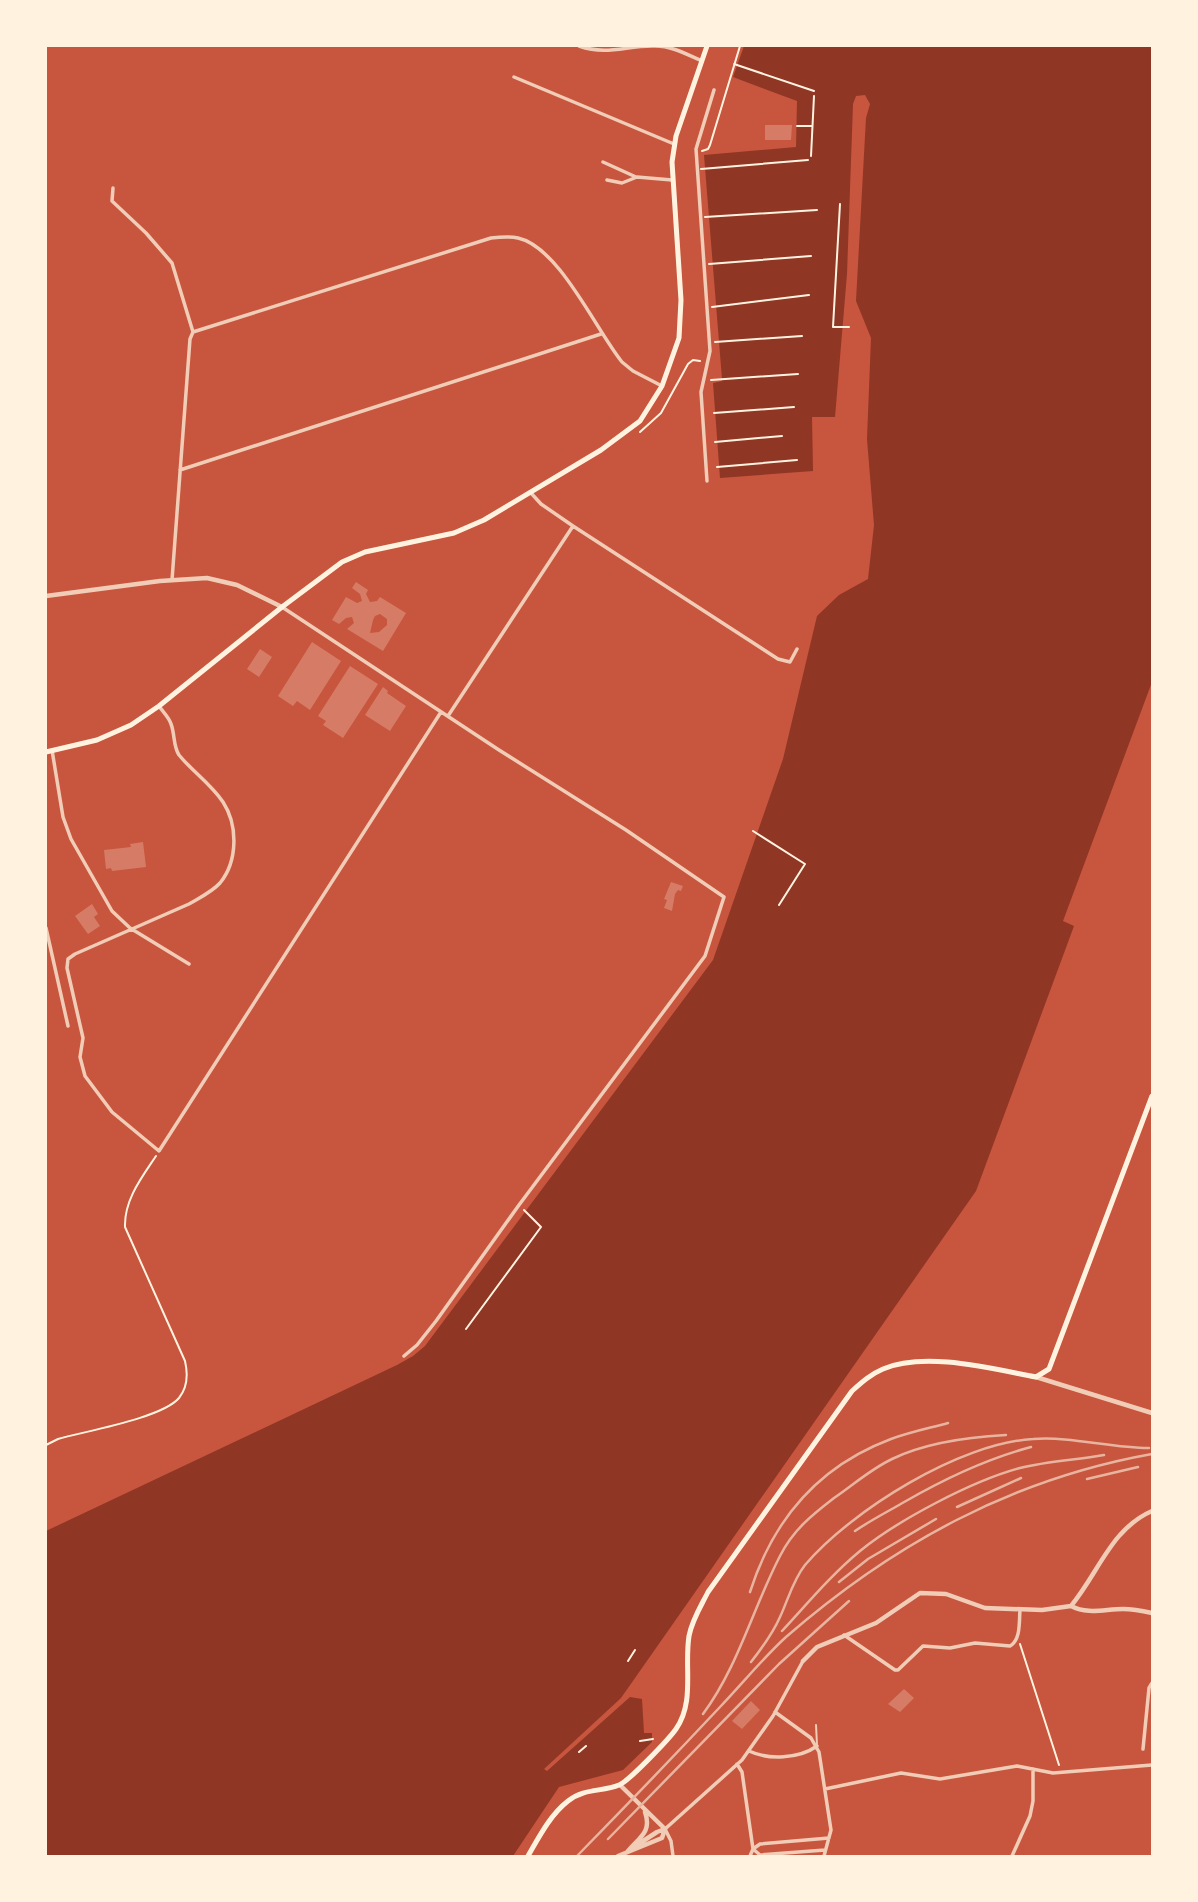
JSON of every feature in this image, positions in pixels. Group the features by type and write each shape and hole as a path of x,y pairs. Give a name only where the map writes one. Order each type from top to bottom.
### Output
{"main road":[{"path":"49,751 115,734 159,706 334,567 356,555 467,528 531,493 630,430 648,412 676,352 682,317 672,180 674,144 707,46"},
{"path":"528,1857 543,1830 570,1799 584,1792 620,1785 666,1742 684,1714 688,1694 689,1634 694,1618 708,1592 852,1391 886,1367 916,1363 948,1362 1036,1377 1045,1372 1051,1364 1153,1096"}],"street":[{"path":"579,46 596,51 654,46 674,48 702,61"},
{"path":"514,77 674,144"},
{"path":"707,481 701,392 710,351 696,149 714,90"},
{"path":"603,162 637,177 672,180"},
{"path":"607,180 622,183 637,177"},
{"path":"113,188 112,201 146,233 172,263 193,332 190,339 172,580"},
{"path":"193,332 491,238 507,236 520,238 547,253 622,362 662,386"},
{"path":"180,470 601,334"},
{"path":"531,493 541,504 573,526 778,659 790,662 797,649"},
{"path":"448,716 573,526"},
{"path":"46,596 206,578 245,588 282,607 626,830 724,897 705,957 418,1345 404,1356"},
{"path":"159,706 171,722 178,754 215,792 228,811 234,847 228,868 219,883 189,904 75,954 68,959 67,968 83,1038 80,1057 85,1076 112,1112 159,1152 441,712"},
{"path":"49,751 63,817 71,839 113,911 130,929 189,964"},
{"path":"46,928 68,1026"},
{"path":"1036,1377 1153,1413"},
{"path":"1071,1606 1122,1530 1136,1518 1153,1511"},
{"path":"627,1851 662,1838 665,1829 737,1764 775,1713 803,1661 817,1647 876,1623 920,1594 946,1594 985,1608 1042,1610 1071,1606 1088,1611 1123,1609 1153,1613"},
{"path":"845,1635 898,1670 923,1646 950,1648 975,1643 1010,1646 1018,1636 1020,1610"},
{"path":"1143,1749 1149,1688 1153,1683"},
{"path":"775,1713 811,1738 817,1746 831,1830 824,1857"},
{"path":"749,1751 770,1757 803,1754 817,1746"},
{"path":"737,1764 742,1772 753,1849 750,1857"},
{"path":"825,1789 901,1773 940,1779 1017,1766 1062,1773 1153,1765"},
{"path":"1012,1857 1030,1816 1033,1769"},
{"path":"620,1785 665,1829 671,1841 673,1857"},
{"path":"618,1857 648,1829 643,1808"},
{"path":"753,1849 760,1844 829,1838"},
{"path":"753,1849 760,1855 826,1850"}],"lane":[{"path":"816,1725 817,1746"}],"path":[{"path":"699,156 710,145 740,46"},
{"path":"733,64 814,91"},
{"path":"811,156 814,96"},
{"path":"797,126 813,126"},
{"path":"700,169 808,160"},
{"path":"840,204 833,327 849,327"},
{"path":"704,218 817,210"},
{"path":"708,264 811,256"},
{"path":"711,307 809,295"},
{"path":"715,350 714,342 802,337"},
{"path":"640,432 661,413 688,364 693,360 707,362"},
{"path":"711,380 798,374"},
{"path":"714,413 794,407"},
{"path":"715,442 782,436"},
{"path":"717,467 797,460"},
{"path":"753,831 805,864 779,905"},
{"path":"46,1445 58,1439 154,1413 171,1405 186,1387 185,1361 125,1227 129,1199 159,1152"},
{"path":"466,1329 541,1227 519,1205"},
{"path":"1018,1636 1062,1773"},
{"path":"628,1661 635,1650"},
{"path":"640,1741 653,1739"},
{"path":"577,1743 584,1747 579,1752"}],"shaded area":[{"path":"744,46 1152,46 1152,682 1063,921 1074,926 976,1191 621,1698 544,1769 547,1771 630,1697 642,1699 644,1733 652,1733 652,1742 623,1770 559,1787 513,1856 46,1856 46,1531 397,1365 425,1346 713,960 783,759 817,616 839,595 868,579 874,525 867,439 871,338 856,301 866,118 870,104 865,95 856,96 853,104 847,274 835,417 812,417 813,471 720,478 713,383 722,379 704,155 796,147 797,101 733,77"}],"building":[{"path":"765,125 792,125 791,140 765,140"},
{"path":"356,582 368,590 366,594 370,602 377,601 380,597 406,613 383,651 347,629 354,623 352,617 339,624 332,620 346,597 357,603 362,601 360,594 352,588","holes":["380,614 387,619 387,625 379,632 370,633 375,616"]},
{"path":"312,642 341,661 310,710 297,701 293,706 278,696"},
{"path":"260,649 272,657 259,677 247,669"},
{"path":"350,666 378,684 343,738 323,725 326,721 318,716"},
{"path":"383,687 406,706 390,731 365,715"},
{"path":"143,842 146,867 112,871 111,868 106,869 104,850 131,847 130,844"},
{"path":"671,882 683,886 681,891 678,890 675,894 672,911 664,908 667,900 664,899"},
{"path":"92,904 98,914 94,917 100,926 88,934 75,916"},
{"path":"904,1689 914,1698 900,1712 888,1704"},
{"path":"751,1701 760,1710 742,1729 732,1721"}],"railway":[{"path":"750,1592 760,1566 786,1519 821,1480 865,1450 898,1437 948,1423"},
{"path":"703,1714 736,1657 780,1556 791,1538 811,1517 869,1472 905,1453 948,1441 1006,1435"},
{"path":"751,1662 774,1629 805,1565 850,1523 909,1483 941,1466 1004,1443 1062,1439 1149,1448"},
{"path":"855,1531 951,1477 982,1463 1031,1447"},
{"path":"577,1856 777,1645 827,1603 869,1573 912,1545 1003,1498 1100,1465 1152,1454"},
{"path":"782,1631 849,1560 876,1539 915,1515 958,1492 1001,1474 1041,1464 1104,1455"},
{"path":"1087,1479 1138,1467"},
{"path":"957,1507 1021,1478"},
{"path":"839,1582 868,1559 936,1519"},
{"path":"608,1839 779,1664 849,1601"}]}
